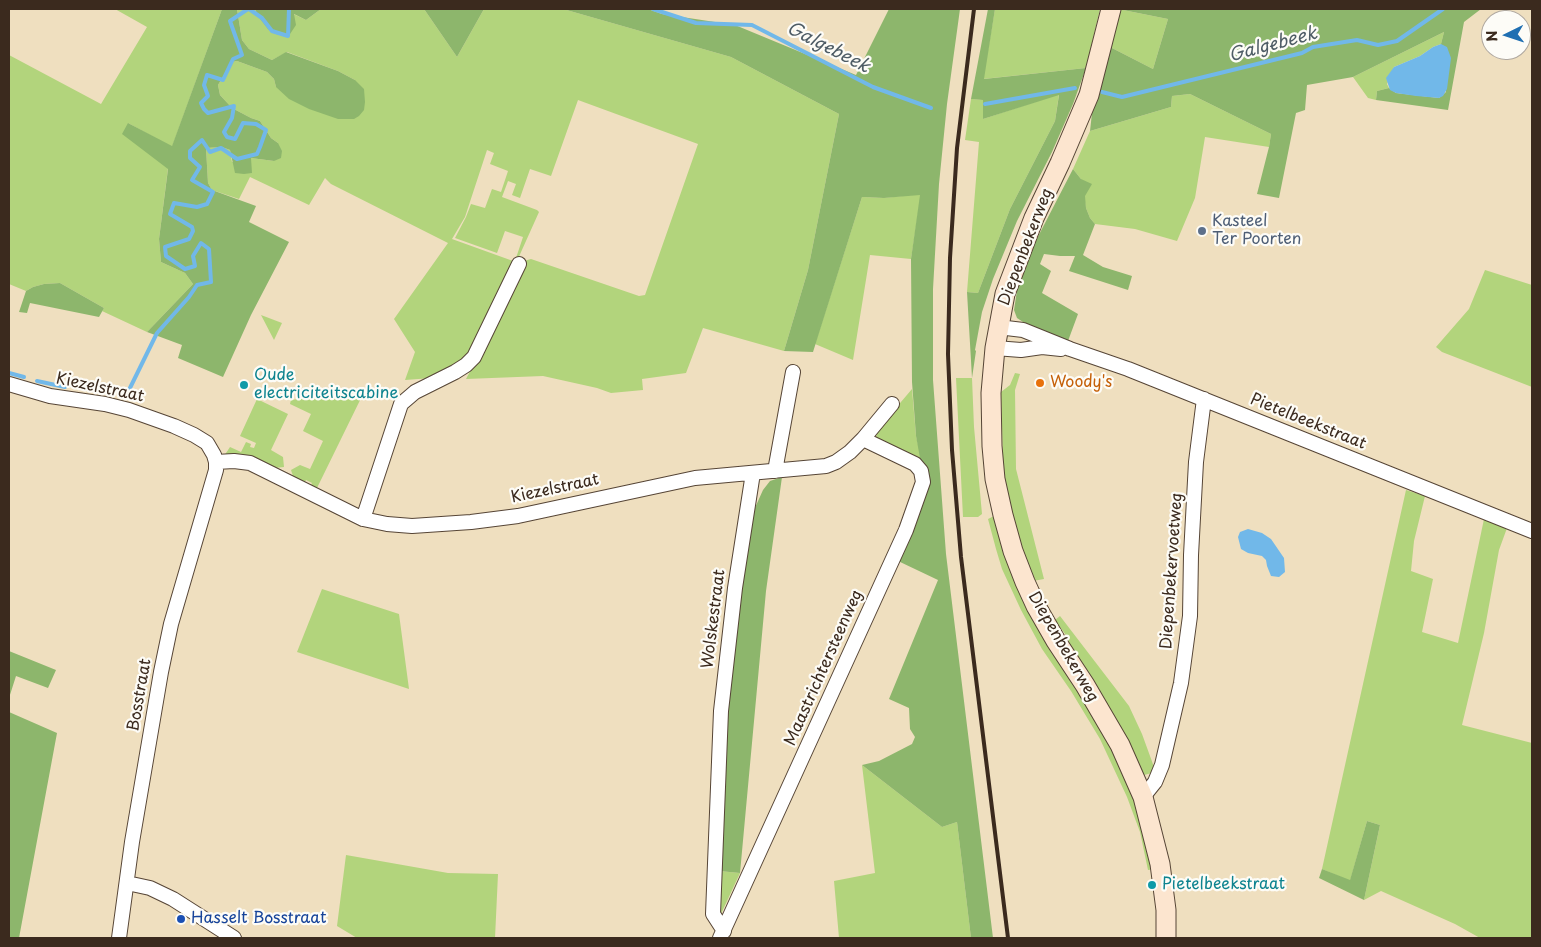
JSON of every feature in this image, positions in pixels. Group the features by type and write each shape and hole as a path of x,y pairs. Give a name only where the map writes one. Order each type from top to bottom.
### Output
{"main road":[{"name":"Diepenbekerweg","path":"1111,9 1088,95 1005,294 995,348 991,394 992,446 996,479 1013,551 1036,606 1120,745 1143,797 1160,864 1166,910 1166,938"}],"street":[{"path":"363,519 401,404 415,392 455,372 474,357 519,264"},
{"name":"Pietelbeekstraat","path":"998,327 1023,330 1103,360 1532,531"},
{"name":"Pietelbeekstraat","path":"995,348 1070,349"},
{"path":"775,471 793,372"},
{"name":"Kiezelstraat","path":"9,384 50,396 106,404 174,426 206,443 212,450 216,462 234,460 250,463 363,519 387,524 412,526 471,522 518,516 695,478 753,473"},
{"name":"Diepenbekervoetweg","path":"1143,797 1155,782 1162,765 1180,683 1190,616 1196,462 1204,399"},
{"path":"753,473 826,466 836,462 863,440 892,404"},
{"name":"Maastrichtersteenweg","path":"722,934 906,530 923,482 921,471 915,464 863,440"},
{"name":"Bosstraat","path":"119,938 160,672 171,624 216,470 216,462"},
{"name":"Wolskestraat","path":"722,934 713,914 721,712 735,588 753,473"},
{"path":"127,883 150,888 234,938"}],"green space":[{"path":"115,9 222,9 172,147 128,123 168,168 159,239 161,262 185,273 193,284 147,332 102,311 104,308 60,283 44,284 26,291 9,284 9,55 101,104 147,27"},
{"path":"222,9 237,9 242,40 249,49 272,60 286,52 338,71 355,80 364,89 365,102 364,110 359,116 354,119 338,119 309,109 289,99 276,87 274,79 267,72 237,61 232,62 218,85 220,95 232,108 260,121 271,138 278,143 282,151 281,158 274,161 251,158 252,173 244,174 235,173 230,150 222,147 206,148 208,183 212,190 256,206 249,222 289,242 251,315 223,377 178,358 182,345 147,332 193,284 185,273 161,262 159,239 168,169 122,134 128,123 172,146"},
{"path":"237,9 255,9 258,16 283,9 306,20 321,9 424,9 457,57 484,9 563,9 731,57 839,114 808,270 784,351 703,328 686,373 642,379 643,390 611,393 543,376 466,379 525,266 524,261 531,259 639,296 645,295 698,144 578,100 551,176 530,169 520,198 512,195 516,184 508,181 502,197 539,212 517,261 515,261 523,237 505,231 497,253 455,238 466,217 471,204 485,208 492,189 501,192 508,171 490,164 494,153 487,150 465,217 452,239 513,261 470,352 460,363 432,378 405,380 415,352 394,319 448,243 331,184 325,178 309,205 250,177 239,199 212,190 208,183 206,148 222,147 230,150 232,162 251,158 274,161 278,143 271,138 260,121 232,108 220,95 218,85 232,62 237,61 267,72 274,79 276,87 355,80 338,71 287,52 272,60 249,49 242,40"},
{"path":"255,9 321,9 306,20 294,14 296,25 290,34 285,36 276,34 268,29"},
{"path":"424,9 484,9 457,57"},
{"path":"563,9 648,9 662,14 735,25 856,75 889,9 960,9 947,104 939,184 933,289 933,380 946,554 993,938 971,938 957,822 942,827 862,765 879,761 912,744 915,737 910,729 909,708 889,699 938,580 898,561 922,506 927,486 927,479 920,458 916,436 912,382 911,259 920,195 884,198 862,197 813,352 784,351 808,270 839,114 731,57"},
{"path":"988,9 995,9 984,79 1086,68 1052,152 1017,221 993,279 982,312 972,378 967,292 978,293 1010,209 1055,121 1059,95 983,119 983,100 971,99"},
{"path":"995,9 1100,9 1086,68 983,79"},
{"path":"1118,9 1168,19 1153,69 1110,47"},
{"path":"1118,9 1481,9 1464,22 1448,110 1376,100 1377,91 1389,88 1396,93 1439,98 1446,92 1441,44 1444,32 1353,77 1307,85 1305,110 1296,113 1279,198 1257,194 1271,134 1190,94 1172,96 1171,107 1090,131 1092,113 1110,47 1153,69 1168,19"},
{"path":"1444,32 1441,44 1420,56 1394,67 1387,84 1389,88 1377,91 1376,100 1368,98 1353,77"},
{"path":"1059,94 1055,121 1010,209 978,293 967,292 979,142 965,140 971,99 984,100 983,119"},
{"path":"1190,94 1271,134 1269,147 1205,137 1195,198 1177,241 1135,229 1095,224 1086,208 1081,179 1073,169 1090,131 1171,107 1172,96"},
{"path":"1073,169 1081,179 1092,184 1085,196 1086,208 1095,224 1083,255 1103,267 1132,276 1128,290 1069,271 1075,256 1044,254 1040,264 1051,271 1042,293 1078,314 1068,341 1029,326 1017,318 1014,310 1018,284 1030,252"},
{"path":"921,194 911,259 870,255 853,360 815,344 862,197 884,198"},
{"path":"1485,270 1532,285 1532,387 1442,352 1436,347 1469,309"},
{"path":"60,283 104,308 99,317 30,303 27,313 19,312 26,291 44,284"},
{"path":"261,315 282,323 274,340"},
{"path":"1015,373 1020,374 1015,390 1016,469 1044,579 1033,581 1017,538 1006,495 1001,392 1010,385"},
{"path":"956,378 972,378 974,427 982,514 978,517 963,517"},
{"path":"912,389 916,436 924,470 877,440 876,437 878,429"},
{"path":"365,390 316,490 310,487 312,483 306,480 304,484 294,479 291,470 300,465 310,469 323,441 303,431 311,414 290,404 291,400"},
{"path":"257,399 288,414 271,450 283,457 284,467 275,468 224,456 230,447 241,452 246,442 251,444 250,447 254,448 256,443 240,436"},
{"path":"782,477 766,591 740,873 719,871 726,712 745,559 754,510 763,490 770,481"},
{"path":"1406,490 1425,496 1414,541 1411,571 1433,579 1422,632 1458,643 1484,519 1507,528 1499,550 1484,633 1462,725 1532,743 1532,938 1480,938 1455,924 1381,891 1364,900 1380,825 1367,821 1350,881 1322,869"},
{"path":"994,516 1109,740 1141,813 1155,869 1148,870 1140,832 1127,797 1100,739 1071,691 1042,649 1002,569 988,519"},
{"path":"322,589 399,614 409,689 297,652"},
{"path":"1060,616 1129,706 1154,767 1152,773 1144,775 1070,650 1068,638 1055,620"},
{"path":"9,651 56,670 48,688 16,676 9,698"},
{"path":"9,712 57,733 19,938 9,938"},
{"path":"862,765 942,827 957,822 971,938 839,938 834,881 875,873"},
{"path":"1367,821 1380,825 1364,900 1319,878 1322,869 1350,880"},
{"path":"346,855 448,873 498,874 495,938 357,938 337,926"},
{"path":"718,871 740,873 721,914 718,912"}],"water":[{"path":"1441,44 1447,47 1451,58 1447,89 1443,96 1439,98 1416,96 1396,93 1390,90 1386,78 1394,67 1420,56"},
{"path":"1248,529 1262,533 1271,539 1284,558 1285,572 1279,577 1271,576 1266,560 1262,556 1248,553 1241,549 1238,537 1240,532"}],"waterway":[{"name":"Galgebeek","path":"123,394 128,392 157,333 189,297 197,285 211,282 209,249 201,243 193,256 195,266 185,269 166,256 165,247 189,239 193,231 192,227 170,214 174,203 197,207 207,204 213,192 192,180 200,167 190,158 190,151 202,140 210,152 221,148 237,159 257,154 266,130 256,124 243,123 235,139 227,137 224,132 232,118 234,106 208,113 201,103 208,96 204,85 207,75 223,80 233,59 242,55 230,21 248,9"},
{"name":"Galgebeek","path":"249,9 262,18 272,31 288,36 289,9"},
{"name":"Galgebeek","path":"653,9 696,23 752,25 873,87 931,108"},
{"name":"Galgebeek","path":"1102,92 1122,97 1302,53 1313,47 1357,40 1378,45 1397,41 1443,9"},
{"name":"Galgebeek","path":"985,104 1075,88"},
{"name":"Galgebeek","path":"9,373 24,377"},
{"name":"Galgebeek","path":"37,381 65,387"},
{"name":"Galgebeek","path":"82,388 107,391"}],"railway":[{"path":"974,9 957,148 950,258 948,354 952,450 961,557 1008,938"}],"place":[{"name":"Kasteel Ter Poorten","path":"1202,231"},
{"name":"Woody's","path":"1040,383"},
{"name":"Oude electriciteitscabine","path":"244,385"},
{"name":"Pietelbeekstraat","path":"1152,885"},
{"name":"Hasselt Bosstraat","path":"181,919"}]}
